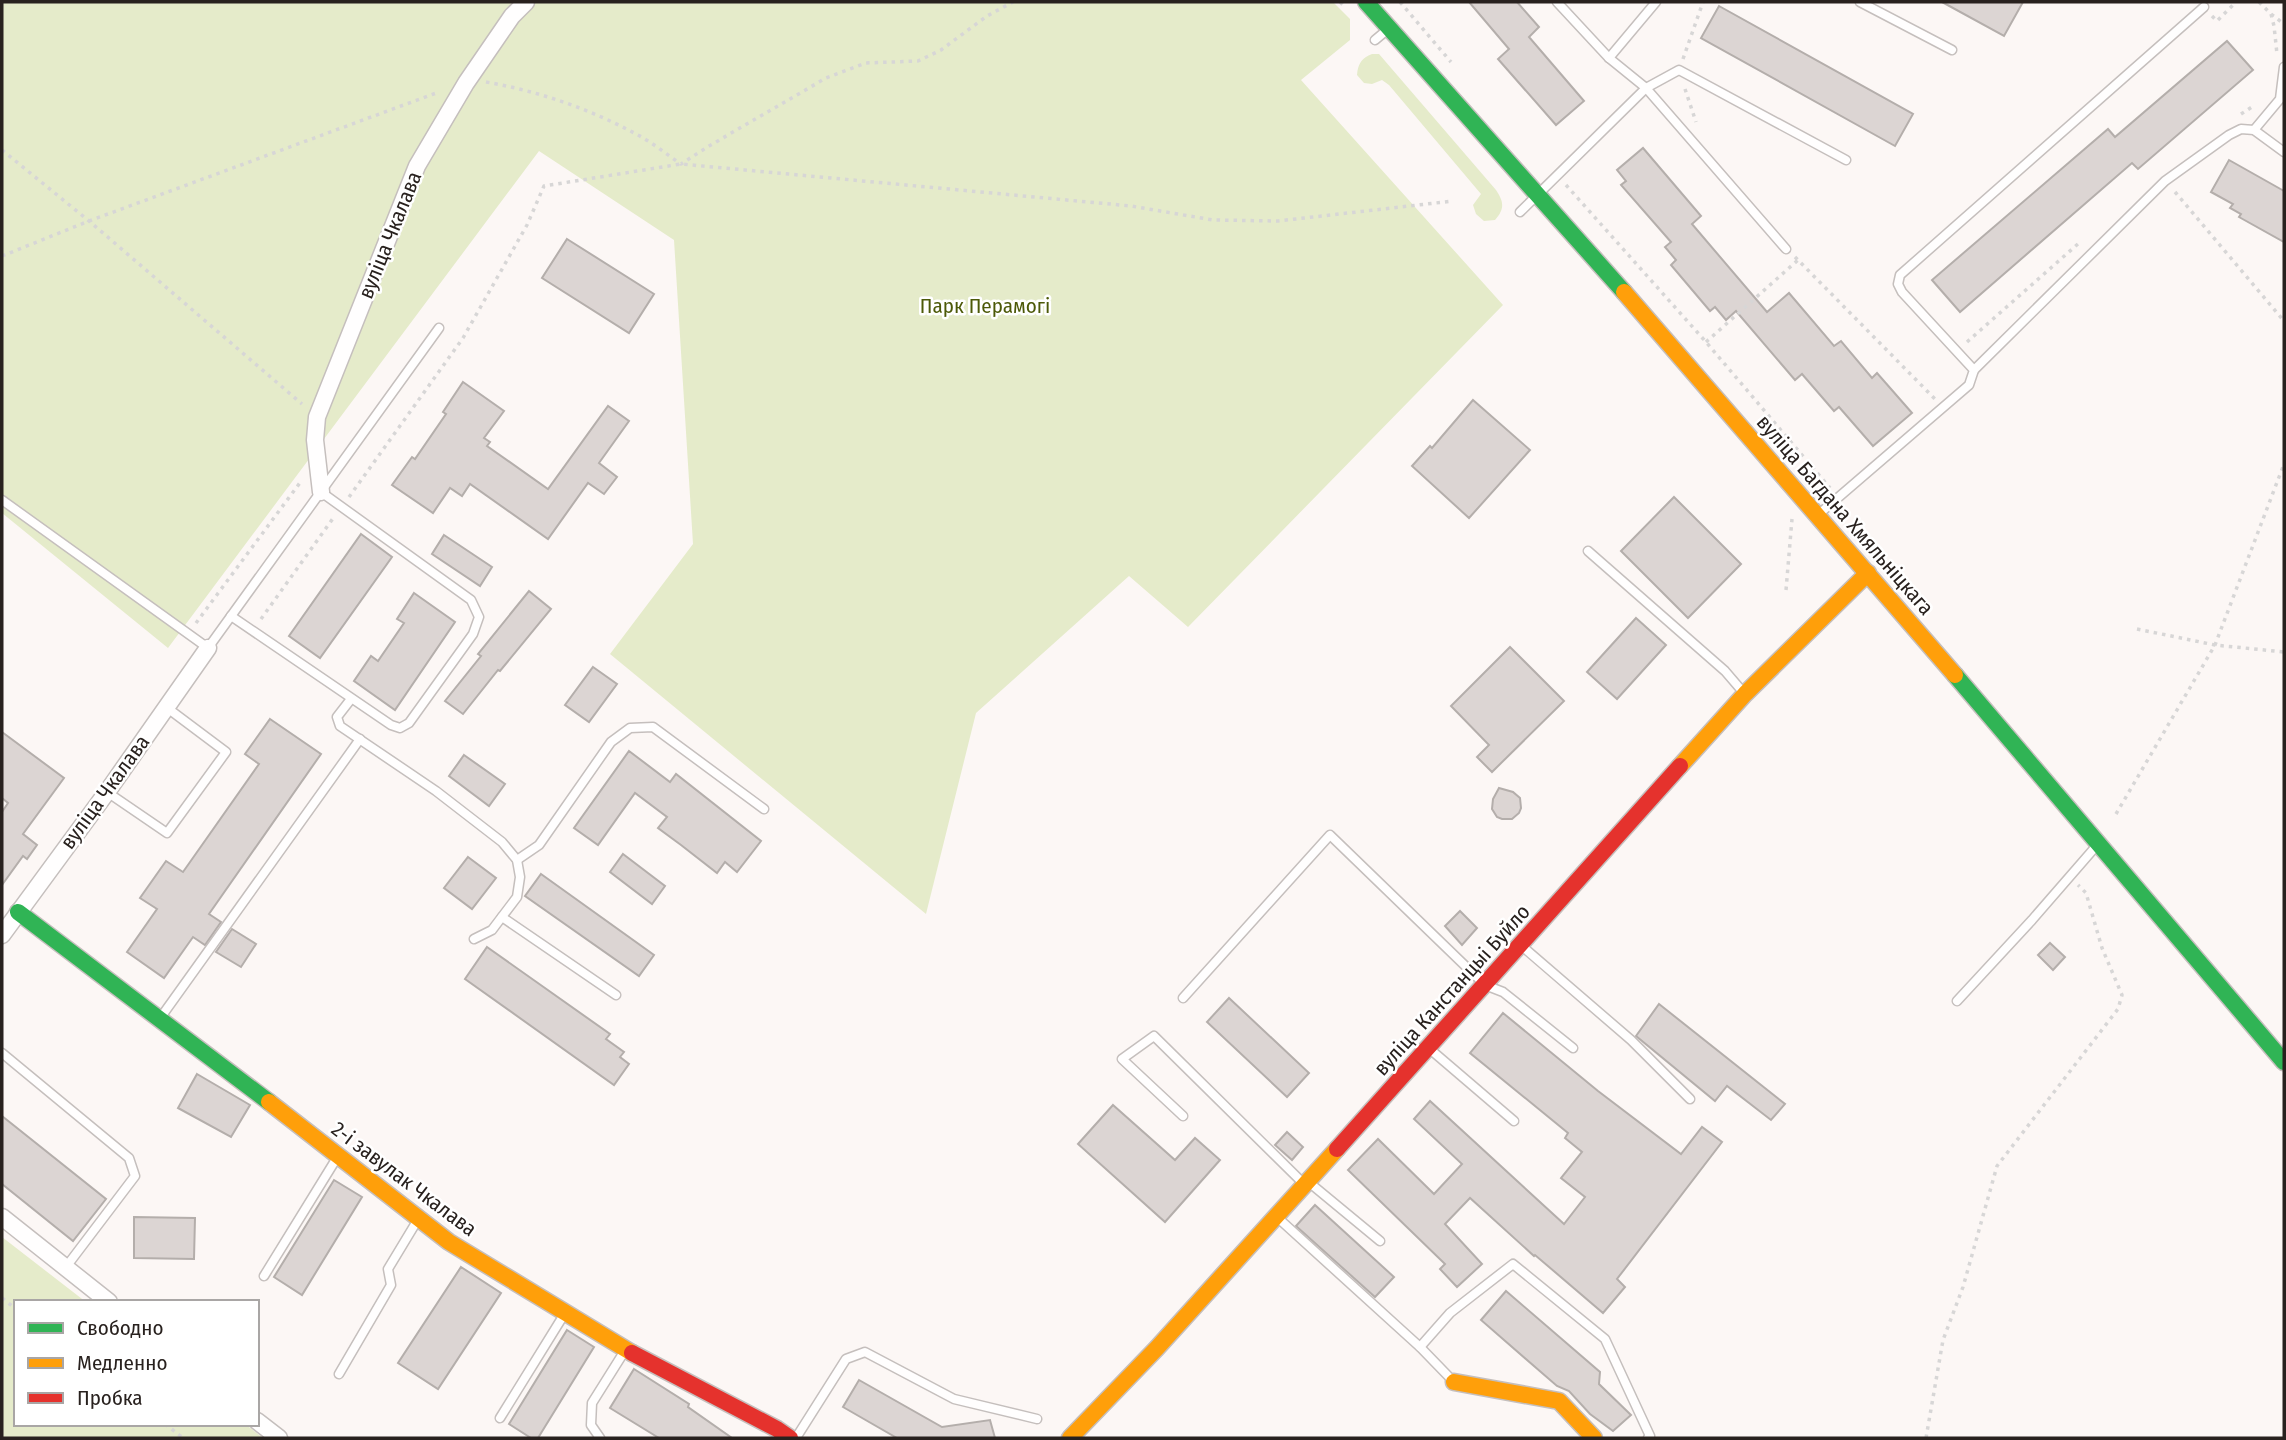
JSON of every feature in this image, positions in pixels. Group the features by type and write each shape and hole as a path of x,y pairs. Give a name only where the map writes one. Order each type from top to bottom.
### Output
{"street":[{"name":"вуліца Чкалава","path":"321,492 315,440 317,418 417,166 466,83 512,16 526,2"},
{"name":"вуліца Багдана Хмяльніцкага","path":"1366,2 1868,573 2284,1062"},
{"name":"вуліца Канстанцыі Буйло","path":"1070,1438 1157,1348 1307,1183 1745,694 1868,573"},
{"name":"вуліца Чкалава","path":"2,935 208,648"},
{"name":"2-і завулак Чкалава","path":"19,912 449,1242 625,1349 790,1438"},
{"path":"2,1217 106,1300"},
{"path":"1454,1382 1559,1401 1594,1438"},
{"path":"259,1423 279,1438"}],"lane":[{"path":"1557,2 1609,58 1646,88 1786,249"},
{"path":"1609,58 1656,2"},
{"path":"1860,2 1952,50"},
{"path":"1974,370 1902,292 1898,284 1900,275 2204,7"},
{"path":"1375,40 1389,28"},
{"path":"2254,130 2280,99 2284,67"},
{"path":"1520,212 1646,88 1679,70 1846,160"},
{"path":"1817,515 1969,385 1974,370 2165,181 2241,129 2254,130 2284,152"},
{"path":"2,500 208,648 439,328"},
{"path":"231,616 351,699 400,728 409,723 473,635 479,617 471,600 321,492"},
{"path":"1588,551 1725,671 1745,694"},
{"path":"351,699 337,717 340,726 436,791 502,842 517,860 520,877 517,897 492,930 474,939"},
{"path":"107,792 167,834 226,752 166,707"},
{"path":"517,860 539,845 611,742 630,728 653,727 764,809"},
{"path":"159,1019 360,739"},
{"path":"1183,998 1330,835 1485,985 1503,992 1573,1048"},
{"path":"1957,1001 2098,844"},
{"path":"502,917 616,995"},
{"path":"1521,945 1631,1040 1690,1100"},
{"path":"1183,1116 1122,1059 1154,1036 1307,1183 1380,1241"},
{"path":"1428,1048 1514,1121"},
{"path":"2,1053 129,1158 135,1176 66,1268"},
{"path":"264,1276 339,1155"},
{"path":"1276,1216 1420,1347 1454,1382"},
{"path":"339,1374 391,1285 388,1269 419,1219"},
{"path":"1420,1347 1450,1312 1513,1264 1605,1339 1638,1406 1650,1436 1648,1438"},
{"path":"500,1418 565,1313"},
{"path":"600,1438 591,1425 592,1403 625,1349"},
{"path":"796,1438 846,1359 865,1352 954,1399 1037,1419"}],"path":[{"path":"681,164 826,78 866,63 918,61 941,50 987,16 1013,2"},
{"path":"2204,7 2217,22 2236,2"},
{"path":"2260,4 2267,2"},
{"path":"2260,4 2284,24"},
{"path":"2,257 89,221 466,83 479,81 513,87 596,115 638,135 681,164"},
{"path":"2,150 89,221 317,418"},
{"path":"463,338 527,225 544,186 681,164 1131,206 1213,220 1278,221 1453,201"},
{"path":"2165,181 2284,321"},
{"path":"1564,183 1706,342 1828,486 1841,495"},
{"path":"1786,249 1942,407"},
{"path":"1706,342 1798,260"},
{"path":"189,634 318,459"},
{"path":"2116,814 2215,645 2284,464"},
{"path":"1786,590 1792,519"},
{"path":"2137,629 2215,645 2284,652"},
{"path":"1926,1438 1943,1340 1963,1287 1997,1166 2118,1009 2122,995 2102,948 2086,893 2070,875"},
{"path":"168,1426 183,1438"}],"green space":[{"name":"Парк Перамогі","path":"2,2 1333,2 1350,19 1350,40 1301,80 1503,305 1188,627 1129,576 976,713 926,914 610,654 693,544 674,240 539,151 168,648 2,513"},
{"path":"1372,54 1379,54 1496,190 1502,205 1495,220 1484,221 1476,214 1473,205 1481,194 1389,85 1382,80 1372,84 1364,83 1357,75 1361,62"},
{"path":"2,1237 83,1300 14,1300 14,1426 248,1426 263,1438 2,1438"}],"building":[{"path":"1469,2 1517,2 1539,27 1529,37 1584,101 1556,125 1498,59 1509,49"},
{"path":"1942,2 2023,2 2004,36"},
{"path":"1719,6 1913,114 1895,146 1701,38"},
{"path":"2227,41 2253,70 2138,169 2132,163 1960,312 1932,280 2108,129 2115,137"},
{"path":"1643,148 1701,216 1692,224 1767,312 1789,293 1834,346 1841,341 1872,378 1877,373 1912,413 1873,446 1839,407 1834,411 1802,374 1795,380 1736,311 1726,320 1715,307 1710,311 1671,265 1676,260 1665,247 1671,242 1621,185 1626,181 1617,170"},
{"path":"2229,160 2284,191 2284,242 2239,217 2241,214 2230,208 2233,204 2211,192"},
{"path":"567,239 654,294 629,333 542,278"},
{"path":"463,382 504,411 484,438 490,442 487,446 548,489 608,406 629,421 599,463 617,477 604,494 588,483 548,539 470,484 462,496 450,488 433,513 392,485 412,457 415,459 446,414 443,412"},
{"path":"1473,400 1530,450 1469,518 1412,466 1430,446 1432,448"},
{"path":"1674,497 1741,564 1688,618 1621,551"},
{"path":"361,534 392,557 320,658 289,636"},
{"path":"444,535 492,567 480,586 432,554"},
{"path":"529,591 551,609 463,714 445,701 481,656 478,654"},
{"path":"414,593 455,622 395,710 354,681 371,656 378,661 404,623 397,619"},
{"path":"1636,618 1666,645 1617,699 1587,672"},
{"path":"1510,647 1564,701 1492,772 1477,757 1489,745 1451,706"},
{"path":"593,667 617,684 589,722 565,705"},
{"path":"270,719 321,754 209,914 221,922 205,945 193,937 164,978 127,952 157,909 140,898 166,861 183,872 259,764 245,754"},
{"path":"2,732 64,778 23,834 37,845 27,859 23,856 2,885 2,812 8,803 2,798"},
{"path":"629,751 670,782 676,774 761,841 737,872 725,862 717,873 658,828 667,817 635,793 598,845 574,828"},
{"path":"464,755 505,784 489,806 449,776"},
{"path":"1499,788 1513,792 1520,798 1521,808 1512,819 1497,817 1492,809 1493,799"},
{"path":"623,854 665,886 652,904 610,872"},
{"path":"468,857 496,878 472,909 444,888"},
{"path":"541,874 654,955 639,976 525,896"},
{"path":"1460,911 1477,928 1462,945 1445,926"},
{"path":"232,929 256,944 241,967 216,952"},
{"path":"2050,943 2065,957 2053,970 2038,955"},
{"path":"487,947 610,1034 606,1039 624,1052 620,1057 629,1064 614,1085 465,979"},
{"path":"1229,998 1309,1073 1287,1097 1207,1022"},
{"path":"1659,1004 1785,1104 1771,1120 1727,1086 1715,1101 1636,1036"},
{"path":"1503,1013 1598,1091 1681,1154 1702,1127 1722,1142 1617,1279 1625,1287 1603,1313 1470,1198 1445,1224 1482,1264 1457,1287 1440,1269 1445,1264 1348,1170 1378,1139 1434,1194 1462,1164 1414,1119 1430,1101 1564,1224 1585,1197 1561,1178 1582,1152 1565,1138 1568,1133 1470,1053"},
{"path":"197,1074 250,1105 231,1137 178,1108"},
{"path":"1113,1105 1175,1160 1195,1138 1220,1160 1165,1222 1078,1144"},
{"path":"2,1116 106,1199 73,1241 2,1184"},
{"path":"1287,1132 1303,1147 1292,1160 1275,1145"},
{"path":"334,1180 362,1197 302,1295 274,1277"},
{"path":"1315,1205 1394,1277 1375,1297 1296,1226"},
{"path":"134,1217 195,1218 194,1259 134,1258"},
{"path":"461,1267 501,1293 438,1389 398,1363"},
{"path":"1506,1291 1600,1372 1599,1384 1631,1415 1613,1431 1590,1414 1569,1391 1557,1386 1481,1320"},
{"path":"567,1330 594,1347 538,1438 531,1438 509,1424"},
{"path":"634,1369 689,1404 688,1407 732,1438 659,1438 610,1408"},
{"path":"859,1380 942,1427 990,1420 995,1438 897,1438 843,1407"}],"traffic: fast":[{"path":"1366,2 1624,292"},
{"path":"1955,675 2284,1062"},
{"path":"18,912 269,1102"}],"traffic: slow":[{"path":"1624,292 1955,675"},
{"path":"1680,766 1745,694 1868,573"},
{"path":"269,1102 449,1242 632,1353"},
{"path":"1070,1438 1157,1348 1337,1149"},
{"path":"1454,1382 1559,1401 1594,1438"}],"traffic: jam":[{"path":"1337,1149 1680,766"},
{"path":"632,1353 790,1438"}]}
